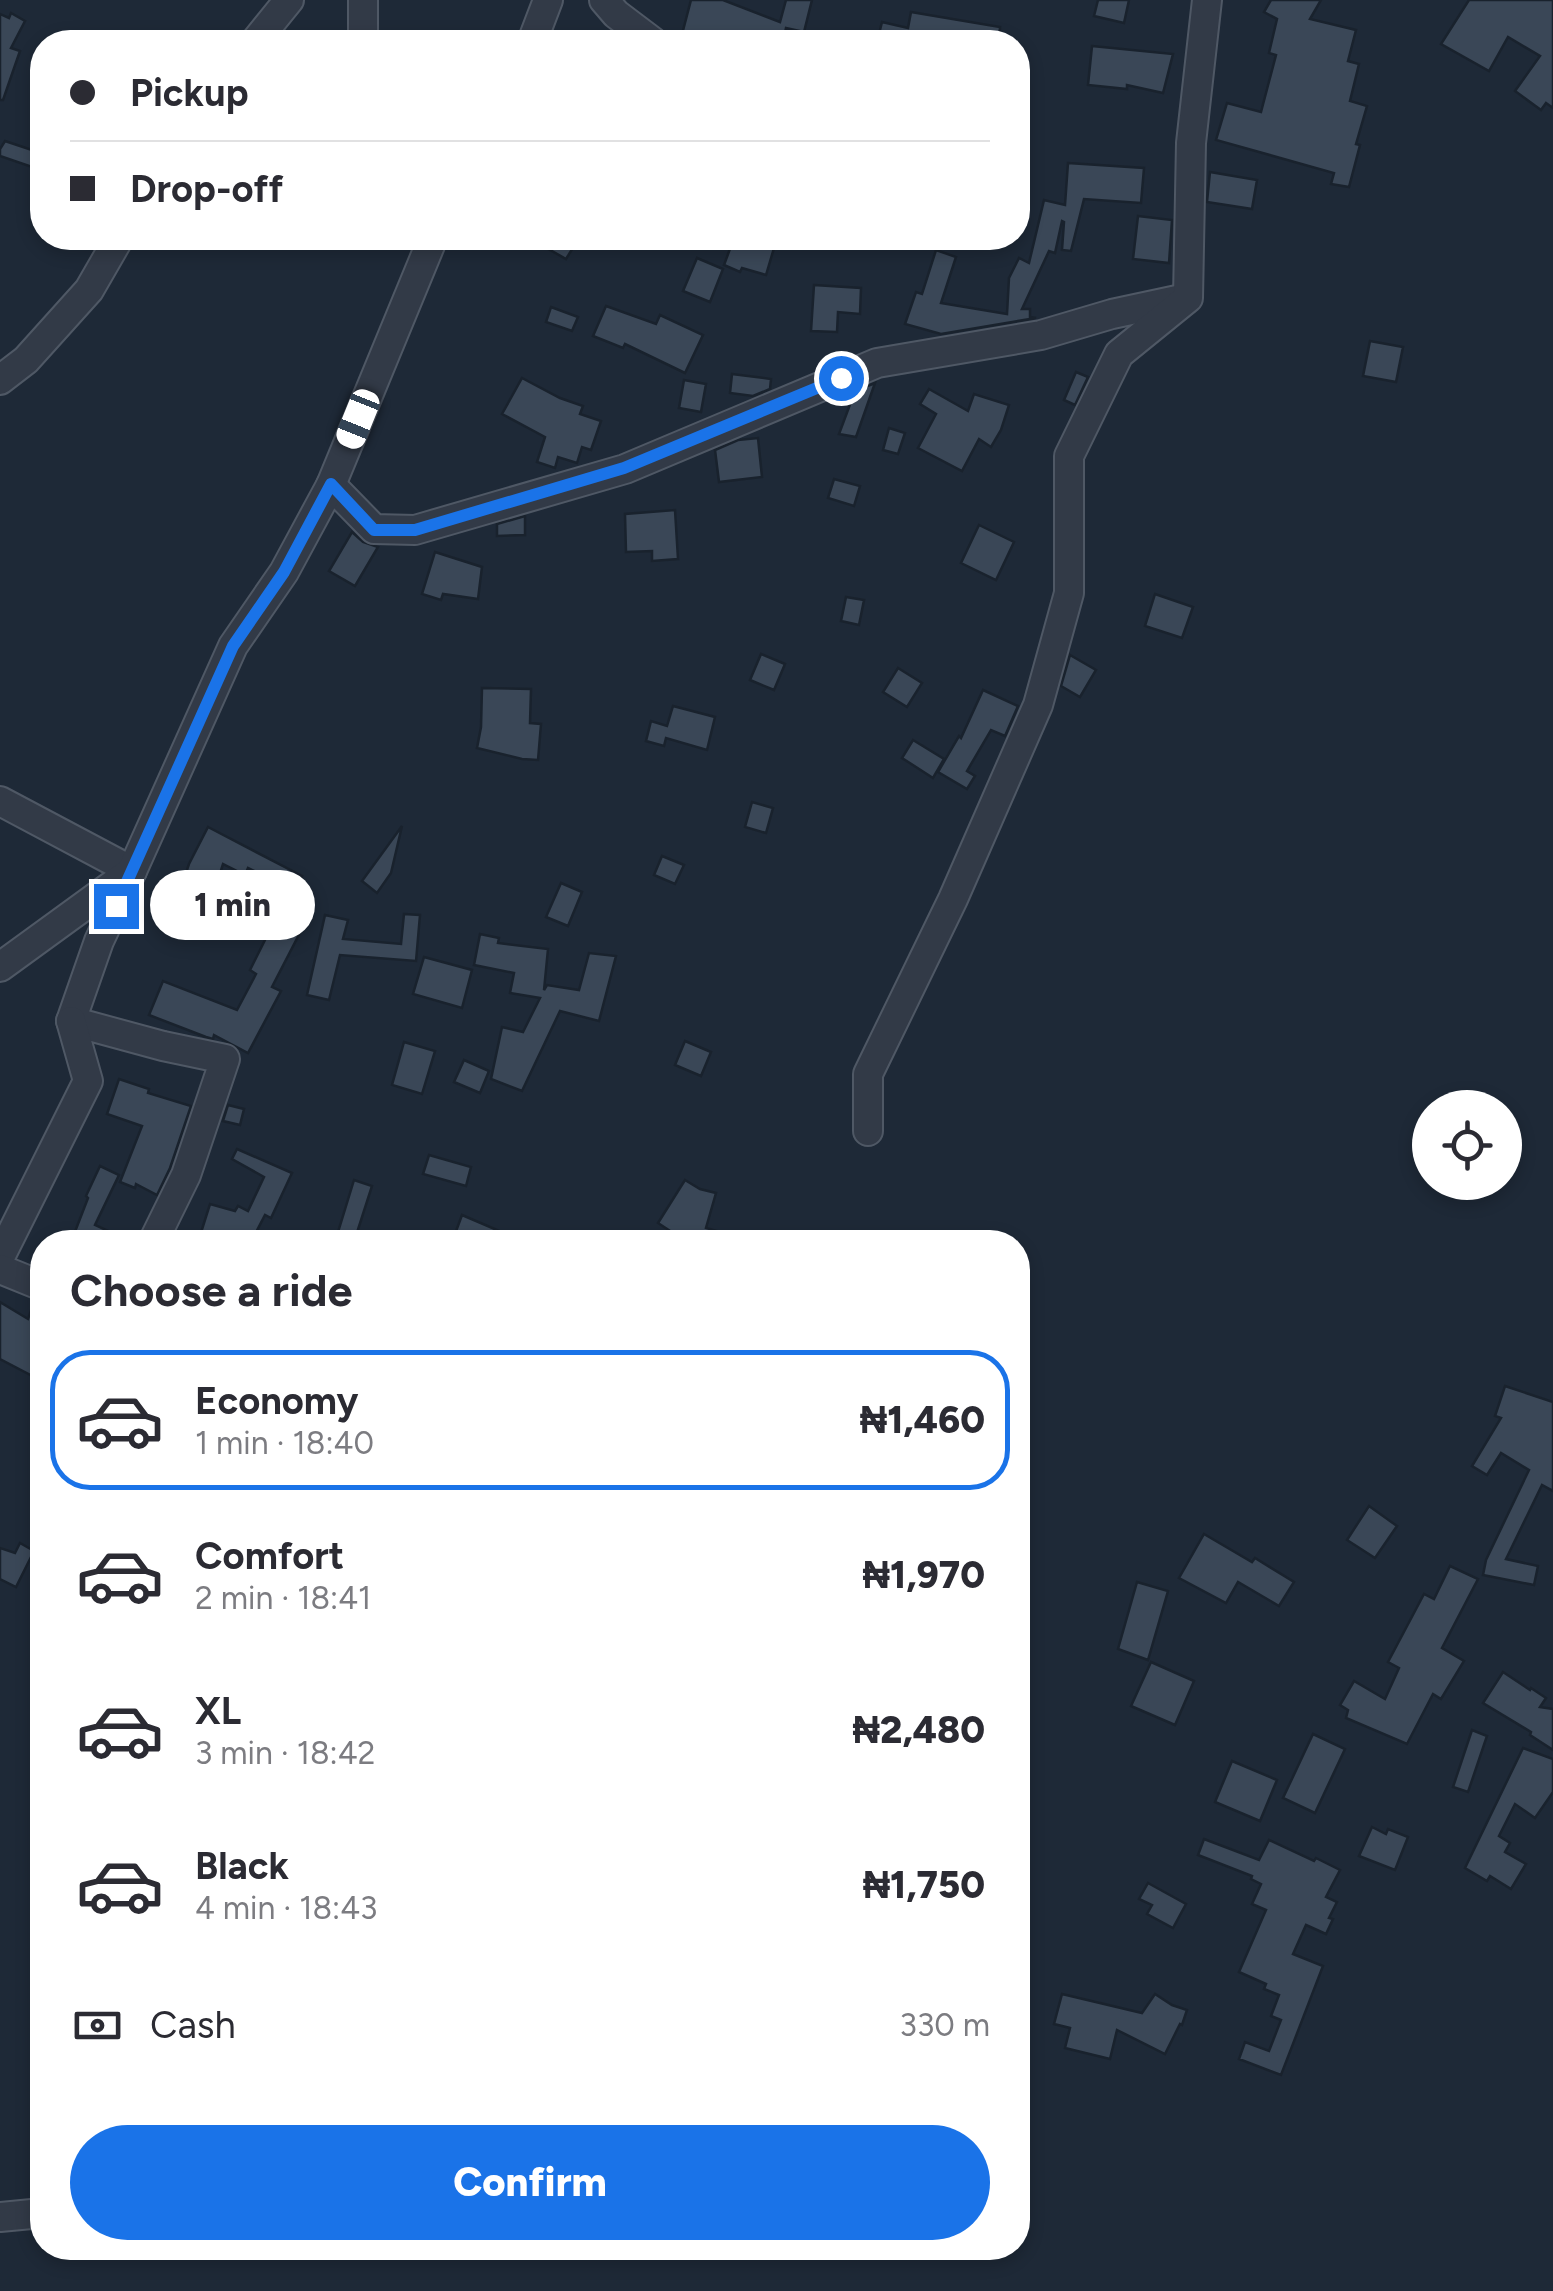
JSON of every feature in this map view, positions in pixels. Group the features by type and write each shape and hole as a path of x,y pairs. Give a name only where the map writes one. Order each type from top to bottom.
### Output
{"street":[{"path":"265,30 289,0"},
{"path":"363,0 363,30"},
{"path":"537,30 548,0"},
{"path":"604,0 637,30"},
{"path":"868,1131 868,1074 953,899 1038,706 1068,593 1070,456 1118,354 1188,298 1192,144 1207,0"},
{"path":"0,380 26,360 89,290 112,250"},
{"path":"0,1257 88,1081 71,1022 99,941 233,646 284,572 331,484 422,250"},
{"path":"331,484 374,530 415,530 624,468 877,363 1040,335 1188,298"},
{"path":"0,802 132,871"},
{"path":"0,968 132,871"},
{"path":"71,1022 225,1059 186,1176 158,1230"},
{"path":"0,1269 30,1281"},
{"path":"0,2217 30,2214"}],"building":[{"path":"691,0 723,0 780,22 786,0 812,0 804,30 683,30"},
{"path":"1098,0 1129,0 1124,23 1094,16"},
{"path":"1271,0 1321,0 1310,19 1356,30 1348,61 1359,64 1350,101 1367,106 1349,187 1331,184 1334,173 1216,140 1227,103 1261,112 1276,55 1269,53 1277,19 1264,12"},
{"path":"1469,0 1553,0 1553,108 1546,103 1541,110 1515,91 1540,56 1508,37 1489,71 1441,44"},
{"path":"911,12 1000,27 880,30 882,22 908,28"},
{"path":"11,13 25,21 11,48 20,51 0,100 0,14 9,18"},
{"path":"1092,46 1173,54 1163,93 1127,85 1127,89 1088,85"},
{"path":"5,141 30,149 30,166 0,156"},
{"path":"1068,163 1144,168 1141,203 1084,199 1071,251 1062,250 1062,221 1055,253 1049,251 1022,309 1030,309 1030,317 1036,318 941,334 905,324 916,292 922,294 936,250 956,257 941,303 1007,314 1009,278 1019,258 1029,263 1044,200 1065,205"},
{"path":"1210,172 1257,180 1252,209 1207,202"},
{"path":"1138,216 1172,220 1169,263 1133,259"},
{"path":"550,250 572,250 566,259"},
{"path":"730,250 773,250 766,275 742,268 740,272 724,265"},
{"path":"697,258 723,269 710,302 683,291"},
{"path":"814,285 861,288 860,314 838,312 837,332 811,331"},
{"path":"606,306 656,324 660,315 703,335 685,373 625,344 623,348 593,336"},
{"path":"551,307 578,317 572,331 546,322"},
{"path":"1370,341 1403,347 1396,382 1363,376"},
{"path":"1076,372 1088,377 1075,405 1064,400"},
{"path":"732,374 771,379 770,389 753,396 730,393"},
{"path":"522,378 583,406 580,414 601,421 591,450 582,447 577,463 558,457 555,468 537,462 545,437 502,414"},
{"path":"684,380 706,384 701,412 679,408"},
{"path":"875,383 856,437 839,434 855,391"},
{"path":"929,389 968,411 974,394 1009,405 991,447 979,439 962,471 918,448 936,414 920,404"},
{"path":"889,428 905,433 898,454 883,450"},
{"path":"758,438 762,477 719,482 715,450 738,440"},
{"path":"834,479 860,486 854,506 828,498"},
{"path":"675,510 678,559 652,561 652,551 626,552 625,514"},
{"path":"525,516 525,535 497,536 497,524"},
{"path":"979,525 1014,542 996,580 961,563"},
{"path":"352,532 363,542 378,547 355,586 329,571"},
{"path":"435,552 482,567 478,599 443,594 441,600 422,594"},
{"path":"1155,594 1193,607 1182,638 1145,626"},
{"path":"846,597 864,600 859,625 841,621"},
{"path":"761,654 785,664 774,690 750,680"},
{"path":"1070,655 1096,670 1080,697 1061,686"},
{"path":"898,668 922,683 907,707 883,692"},
{"path":"482,688 531,689 530,723 541,724 538,760 477,748"},
{"path":"983,690 1018,706 1005,736 991,730 967,771 975,776 967,789 938,772 961,738"},
{"path":"673,706 715,717 707,750 666,738 664,746 646,741 651,721 667,726"},
{"path":"913,740 944,759 933,778 902,758"},
{"path":"752,802 773,808 766,833 745,827"},
{"path":"402,826 391,873 377,893 362,881"},
{"path":"208,827 302,876 294,891 248,868 245,875 223,864 200,936 168,926 189,864"},
{"path":"662,856 684,865 675,884 654,875"},
{"path":"561,883 582,892 568,926 546,917"},
{"path":"281,908 306,921 272,987 281,991 248,1053 214,1035 213,1039 206,1037 149,1015 163,981 237,1010 256,974 250,970"},
{"path":"404,914 420,915 416,961 340,955 329,1000 307,995 325,915 348,920 343,939 401,944"},
{"path":"480,934 499,938 498,943 548,949 544,990 547,985 579,990 589,953 616,956 599,1021 560,1011 522,1091 491,1079 502,1027 523,1032 540,998 510,993 514,973 474,965"},
{"path":"424,957 472,970 462,1008 413,994"},
{"path":"685,1041 711,1052 701,1076 675,1065"},
{"path":"404,1042 435,1051 422,1094 392,1085"},
{"path":"464,1060 489,1071 480,1093 454,1082"},
{"path":"119,1079 191,1106 157,1195 136,1184 135,1188 120,1182 142,1126 107,1114"},
{"path":"228,1105 244,1109 240,1125 223,1121"},
{"path":"237,1149 292,1173 271,1218 265,1215 257,1230 202,1230 210,1204 235,1211 238,1206 248,1211 264,1177 232,1159"},
{"path":"429,1155 471,1167 466,1186 423,1174"},
{"path":"100,1166 119,1175 95,1225 106,1230 76,1230"},
{"path":"354,1180 372,1186 358,1230 339,1230"},
{"path":"685,1180 716,1193 706,1228 713,1230 669,1230 658,1223"},
{"path":"462,1215 497,1230 456,1230"},
{"path":"0,1302 28,1319 30,1313 30,1375 0,1359"},
{"path":"1505,1386 1553,1402 1553,1491 1542,1485 1506,1559 1538,1566 1534,1585 1483,1575 1486,1560 1529,1470 1501,1453 1487,1475 1472,1466 1501,1418 1495,1416"},
{"path":"1369,1506 1397,1526 1375,1558 1347,1540"},
{"path":"1204,1534 1294,1582 1279,1606 1238,1582 1226,1603 1179,1578"},
{"path":"20,1543 30,1549 30,1559 16,1587 0,1579 0,1548 15,1553"},
{"path":"1450,1566 1478,1579 1442,1648 1464,1661 1441,1699 1433,1694 1407,1744 1346,1718 1348,1710 1340,1705 1354,1681 1385,1699 1399,1668 1388,1662 1424,1594 1434,1599"},
{"path":"1137,1582 1168,1591 1148,1660 1118,1649"},
{"path":"1151,1662 1194,1681 1175,1725 1131,1706"},
{"path":"1503,1672 1546,1698 1540,1707 1553,1709 1553,1750 1483,1703"},
{"path":"1472,1730 1487,1736 1468,1792 1453,1787"},
{"path":"1313,1734 1345,1749 1315,1813 1283,1798"},
{"path":"1523,1748 1553,1759 1553,1792 1535,1818 1515,1804 1499,1836 1510,1843 1505,1852 1526,1864 1511,1889 1490,1876 1487,1881 1465,1868"},
{"path":"1232,1761 1277,1780 1260,1821 1215,1802"},
{"path":"1372,1827 1408,1837 1395,1870 1359,1856"},
{"path":"1204,1839 1259,1860 1269,1840 1340,1870 1326,1897 1337,1902 1326,1934 1306,1925 1293,1954 1323,1966 1281,2075 1239,2059 1245,2042 1269,2051 1281,2020 1271,2016 1279,1995 1264,1989 1266,1984 1239,1972 1266,1910 1252,1904 1261,1884 1252,1876 1198,1855"},
{"path":"1148,1883 1186,1904 1173,1928 1147,1914 1152,1905 1139,1899"},
{"path":"1062,1994 1142,2013 1155,1994 1187,2010 1165,2054 1117,2030 1110,2059 1065,2048 1070,2028 1054,2024"}],"route":[{"path":"116,906 233,646 284,572 331,484 374,530 415,530 624,468 841,378"}]}
